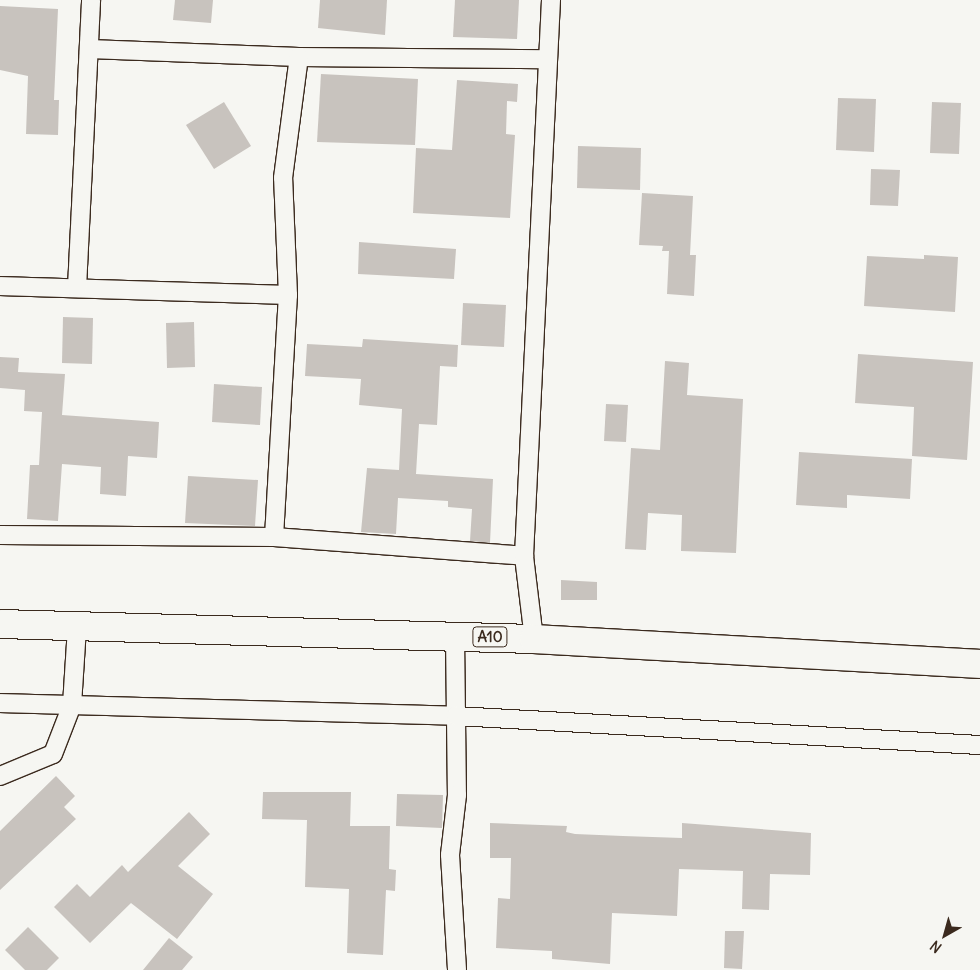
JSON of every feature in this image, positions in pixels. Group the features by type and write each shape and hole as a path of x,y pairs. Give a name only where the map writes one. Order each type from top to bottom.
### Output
{"main road":[{"name":"A10","path":"0,624 534,638 980,664"}],"street":[{"path":"77,288 92,0"},
{"path":"534,638 524,556 551,0"},
{"path":"89,49 299,57 547,59"},
{"path":"274,537 288,295 283,178 299,57"},
{"path":"0,286 288,295"},
{"path":"0,535 274,537 524,556"},
{"path":"0,776 53,754 72,705 77,627"},
{"path":"455,636 457,795 450,854 458,970"},
{"path":"0,703 456,716 980,745"}],"building":[{"path":"175,0 213,0 211,23 173,20"},
{"path":"320,0 387,0 385,35 318,28"},
{"path":"455,0 519,0 517,39 453,37"},
{"path":"0,6 58,9 54,100 59,100 58,135 26,134 28,76 0,70"},
{"path":"321,74 418,79 415,145 317,142"},
{"path":"457,80 518,84 517,102 507,101 506,134 515,135 510,218 413,213 416,148 452,150"},
{"path":"838,98 876,99 874,152 836,150"},
{"path":"224,102 251,146 214,169 186,125"},
{"path":"932,102 961,103 959,154 930,153"},
{"path":"578,146 641,148 640,190 577,188"},
{"path":"871,169 900,170 898,206 870,205"},
{"path":"642,193 693,196 690,255 696,255 694,296 667,294 669,251 662,251 663,246 639,245"},
{"path":"359,242 456,249 454,279 358,274"},
{"path":"924,255 958,257 955,312 864,306 867,256 924,259"},
{"path":"463,303 506,305 504,347 461,345"},
{"path":"63,317 93,318 92,364 62,363"},
{"path":"194,322 195,367 167,368 166,323"},
{"path":"363,339 458,345 457,367 440,366 437,425 419,424 416,474 493,479 490,543 470,541 472,509 448,507 448,501 398,498 396,534 361,532 367,468 399,470 402,409 359,405 361,379 305,376 307,344 362,347"},
{"path":"858,354 973,362 967,460 912,456 914,407 855,403"},
{"path":"0,357 19,358 18,372 65,374 62,415 159,422 157,458 128,456 126,496 100,494 101,467 62,464 58,521 27,519 30,465 39,465 42,412 24,411 25,390 0,388"},
{"path":"665,361 689,363 687,395 743,399 736,553 681,551 682,515 648,513 646,550 625,549 631,448 660,450"},
{"path":"214,384 262,387 260,425 212,422"},
{"path":"606,404 628,405 626,442 604,441"},
{"path":"799,452 912,459 910,499 847,495 847,508 796,505"},
{"path":"188,476 258,480 255,526 185,523"},
{"path":"561,580 597,582 597,600 561,600"},
{"path":"56,776 75,796 64,807 76,819 0,890 0,831"},
{"path":"263,792 351,792 350,826 390,826 389,869 396,870 395,891 386,890 383,955 347,953 349,889 305,887 307,820 262,819"},
{"path":"397,794 443,795 442,828 396,826"},
{"path":"189,812 210,834 178,866 213,894 177,939 131,903 90,943 54,907 77,884 90,897 122,865 128,872"},
{"path":"490,823 567,826 566,832 575,834 682,838 682,823 811,833 810,875 770,874 769,910 742,909 743,871 679,869 677,916 612,913 610,964 552,959 552,951 496,948 498,898 510,899 511,858 490,858"},
{"path":"28,927 59,958 47,970 25,970 5,950"},
{"path":"725,931 744,931 742,969 724,968"},
{"path":"169,938 193,957 182,970 143,970"}]}
